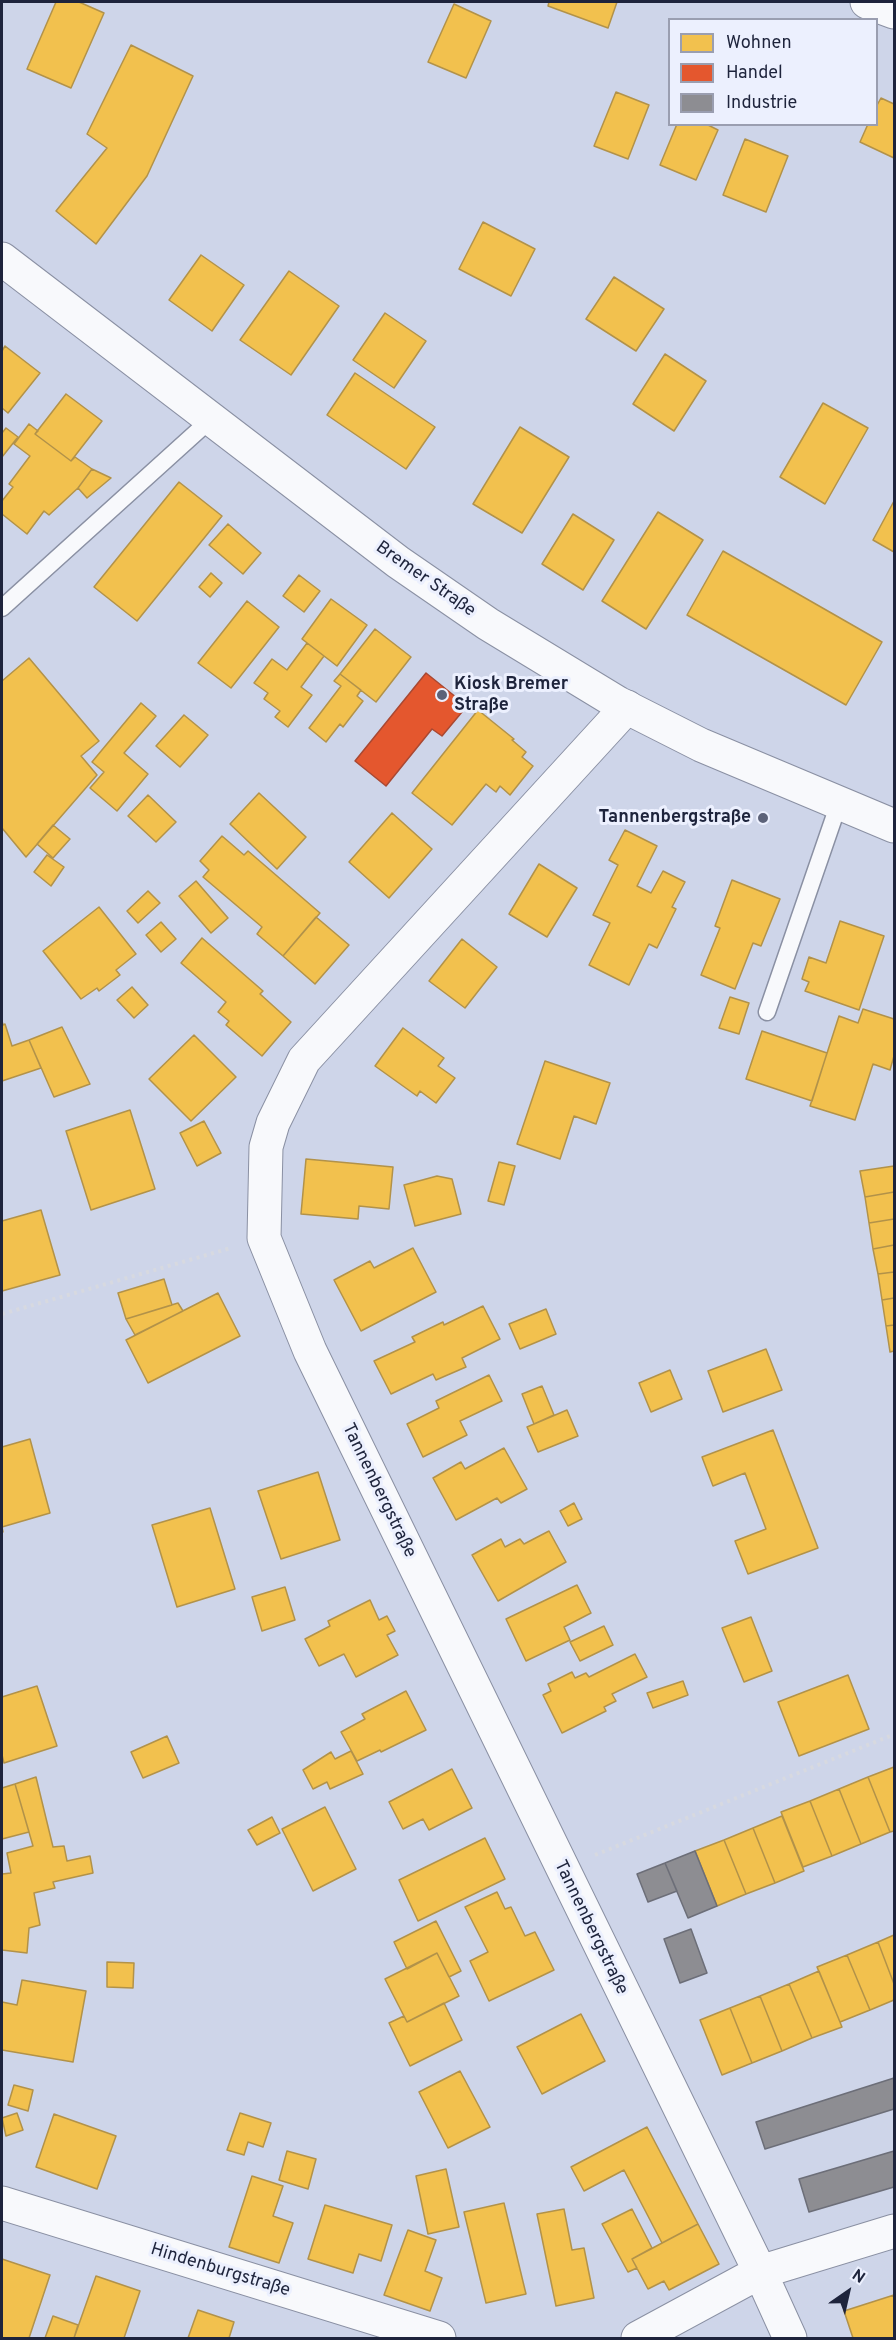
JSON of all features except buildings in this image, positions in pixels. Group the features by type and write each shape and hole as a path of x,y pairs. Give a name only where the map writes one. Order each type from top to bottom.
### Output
{"street":[{"path":"867,2 894,12"},
{"name":"Bremer Straße","path":"2,259 399,562 488,624 627,707 701,745 894,826"},
{"name":"Tannenbergstraße","path":"627,707 304,1060 273,1123 266,1147 264,1239 310,1351 561,1869 760,2272 790,2338"},
{"name":"Hindenburgstraße","path":"2,2203 439,2338"},
{"path":"638,2338 760,2272 894,2231"}],"lane":[{"path":"2,608 210,420"},
{"path":"767,1012 839,803"}],"path":[{"path":"2,1314 264,1239"},
{"path":"561,1869 894,1736"}],"place":[{"name":"Kiosk Bremer Straße","path":"442,695"},
{"name":"Tannenbergstraße","path":"763,818"}]}
